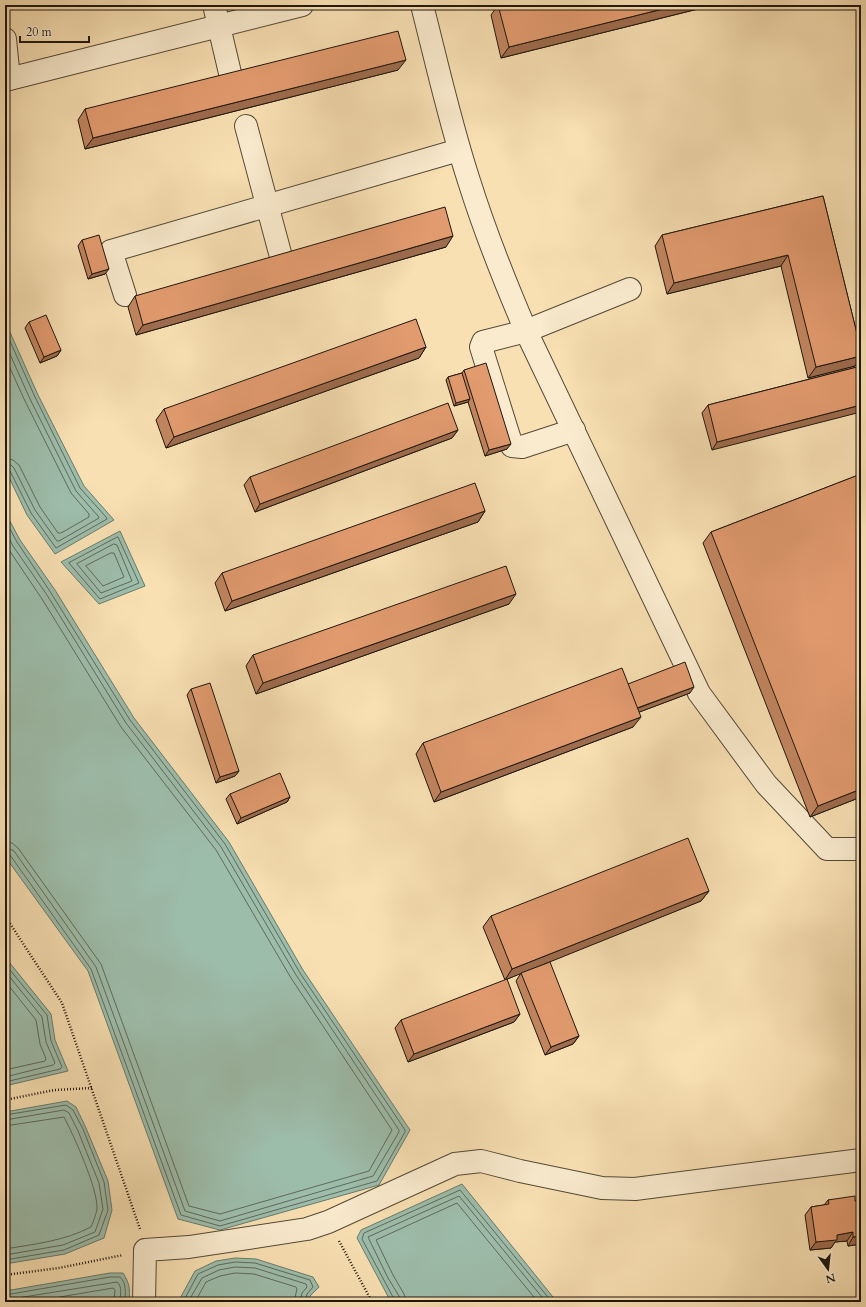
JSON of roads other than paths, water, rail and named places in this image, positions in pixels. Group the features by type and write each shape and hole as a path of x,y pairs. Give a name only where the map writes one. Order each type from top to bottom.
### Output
{"street":[{"path":"214,5 230,73"},
{"path":"5,39 7,79 302,5"},
{"path":"422,5 459,150 500,270 526,331 699,693 766,784 827,848 861,849"},
{"path":"246,126 280,253"},
{"path":"125,295 111,251 459,150"},
{"path":"574,430 522,447 512,446 481,347 483,342 526,331 630,290"},
{"path":"144,1302 145,1250 189,1247 308,1229 328,1222 455,1164 481,1161 520,1171 602,1188 635,1189 861,1160"}],"water":[{"path":"5,321 38,395 84,486 114,520 55,554 27,515 5,469"},
{"path":"5,512 20,540 55,590 134,718 229,842 303,970 410,1130 379,1185 220,1230 178,1219 88,971 9,862 5,853"},
{"path":"120,531 145,586 99,604 61,562"},
{"path":"5,957 51,1014 55,1040 68,1071 5,1086"},
{"path":"67,1101 76,1107 108,1181 112,1210 104,1238 65,1254 5,1264 5,1112"},
{"path":"462,1184 557,1302 391,1302 357,1238 361,1230"},
{"path":"235,1258 256,1259 313,1277 319,1287 310,1296 308,1302 178,1302 195,1271 216,1261"},
{"path":"110,1273 123,1273 129,1287 129,1302 5,1302 5,1291"}]}
